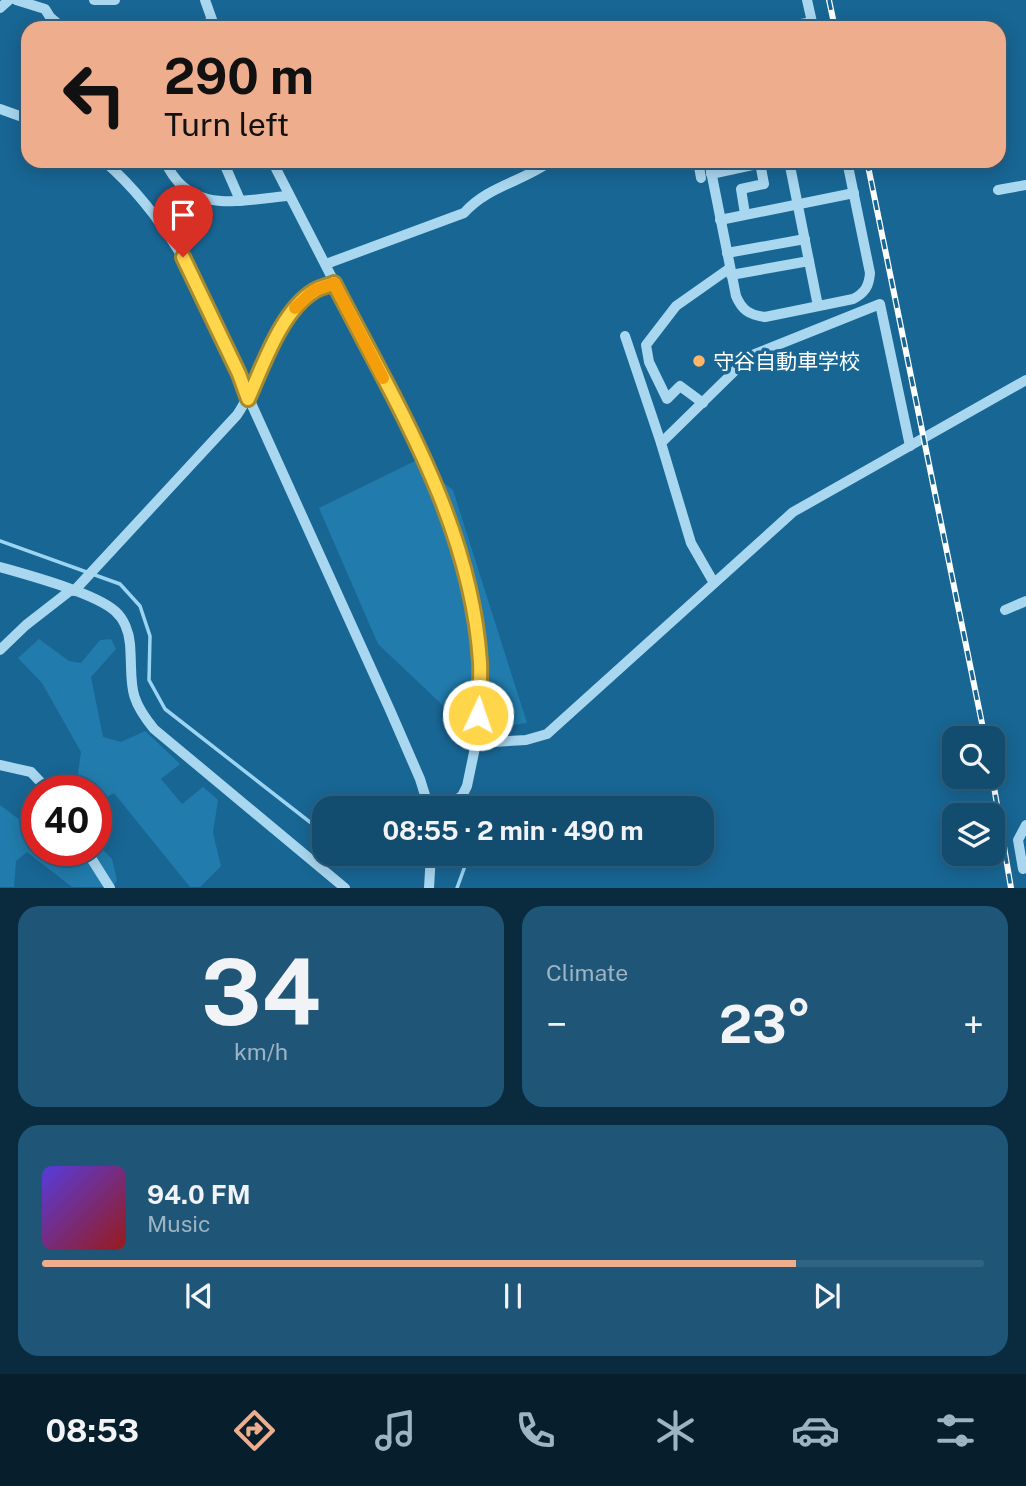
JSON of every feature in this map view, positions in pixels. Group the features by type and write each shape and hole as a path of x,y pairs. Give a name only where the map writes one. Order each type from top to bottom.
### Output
{"street":[{"path":"0,8 9,0"},
{"path":"16,0 45,9 55,21"},
{"path":"96,0 115,0"},
{"path":"205,0 212,21"},
{"path":"807,0 812,21"},
{"path":"0,109 21,116"},
{"path":"111,168 146,202 173,239 193,275 390,710 425,796"},
{"path":"168,168 184,190 214,202 288,196"},
{"path":"226,168 240,200"},
{"path":"275,168 422,453 453,528 473,601 480,666 476,743 467,786 462,796"},
{"path":"326,264 464,213 477,198 541,168"},
{"path":"702,168 720,220 741,307 752,316 765,317 853,299 865,291 870,273 849,168"},
{"path":"706,176 708,168"},
{"path":"706,176 740,168"},
{"path":"746,214 741,190 764,184 765,168"},
{"path":"790,168 818,306"},
{"path":"998,190 1026,184"},
{"path":"720,220 854,192"},
{"path":"727,253 805,239"},
{"path":"703,403 680,386 667,399 649,362 646,345 676,306 731,271 809,261"},
{"path":"0,650 26,625 85,580 181,478 248,399 292,312 313,291 334,283"},
{"path":"662,443 750,356 880,304 910,446"},
{"path":"625,336 662,443 691,542 714,583"},
{"path":"476,743 526,740 547,734 793,512 1026,380"},
{"path":"0,567 73,590 115,611 126,626 130,643 130,681 139,711 154,729 345,887"},
{"path":"1005,610 1026,601"},
{"path":"0,765 35,775"},
{"path":"1023,869 1018,840 1026,825"},
{"path":"96,866 110,887"},
{"path":"429,887 430,866"}],"shaded area":[{"path":"415,461 453,490 527,723 469,730 378,644 319,508"},
{"path":"39,639 69,661 81,663 100,640 111,639 116,649 91,677 103,737 121,742 145,731 180,764 161,779 182,804 203,787 218,800 213,833 221,866 200,887 190,887 114,793 112,794 112,775 78,775 81,752 42,683 18,658"},
{"path":"0,805 21,821 21,857 16,861 14,887 0,887"},
{"path":"112,859 117,880 113,887 72,887 45,866 112,866"}],"waterway":[{"path":"0,541 120,584 140,606 150,636 149,680 165,709 312,824"},
{"path":"457,888 465,866"}],"railway":[{"path":"829,0 834,21"},
{"path":"868,168 983,726"},
{"path":"994,789 1011,888"}],"slow traffic":[{"path":"295,308 313,291 334,283 383,378"}],"place":[{"name":"守谷自動車学校","path":"699,361"}],"route":[{"path":"183,257 239,374 248,399 292,312 313,291 334,283 422,453 453,528 473,601 480,666 478,715"}]}
